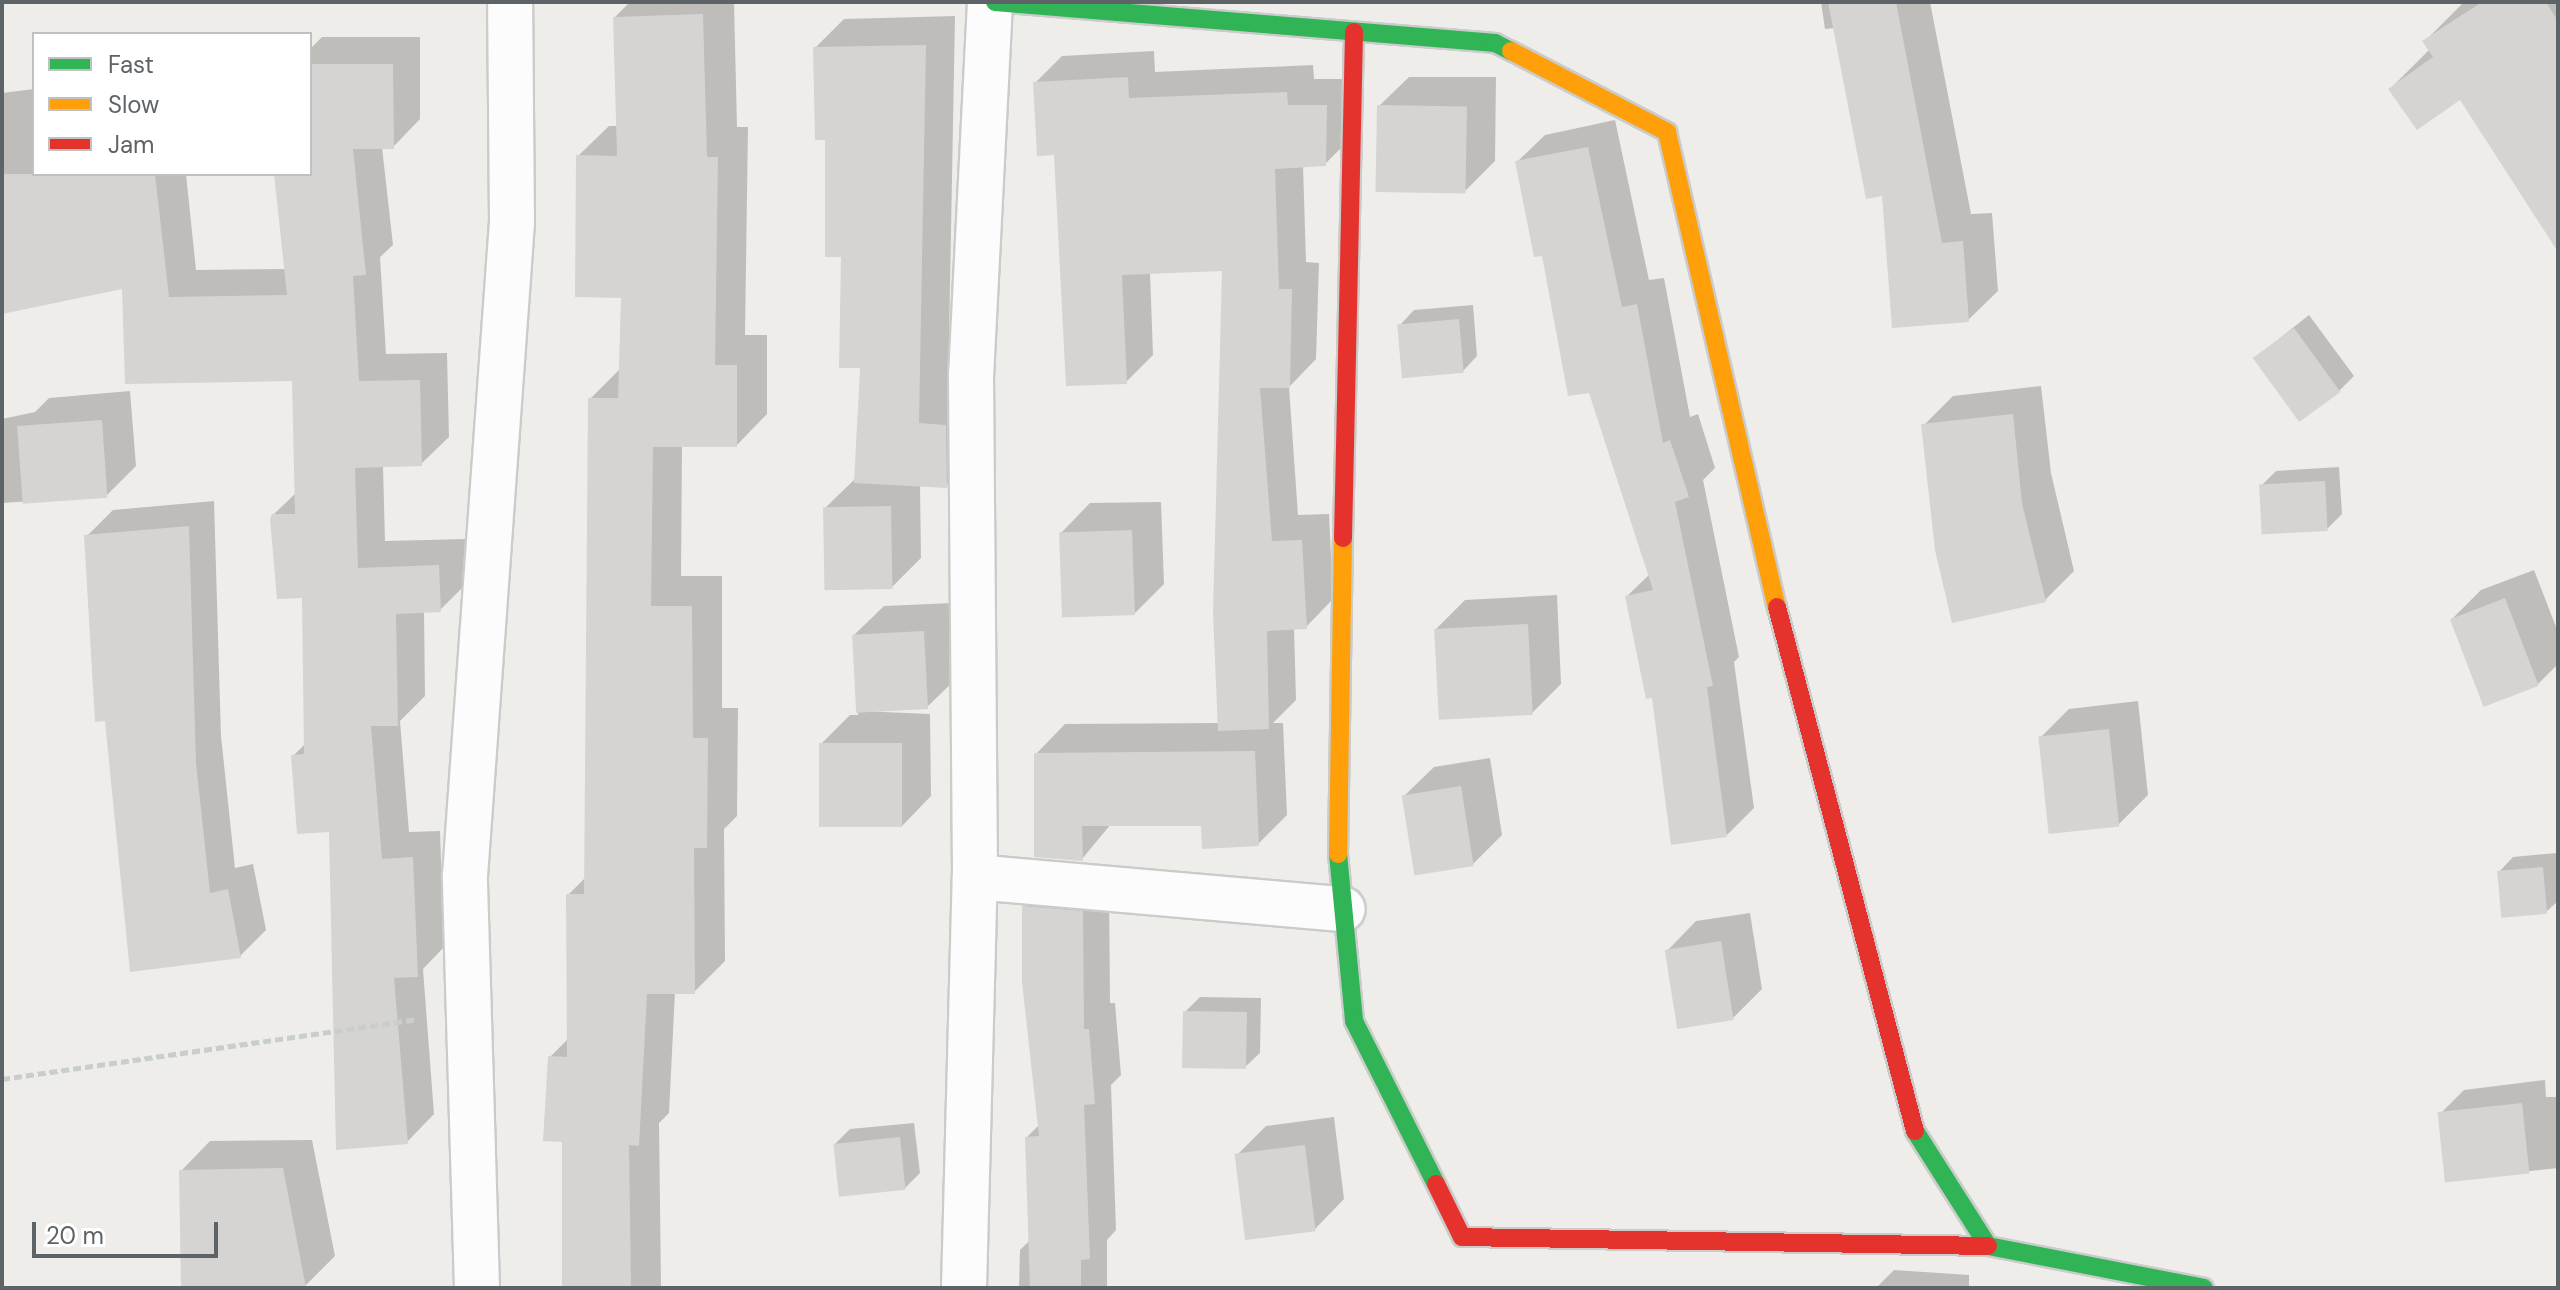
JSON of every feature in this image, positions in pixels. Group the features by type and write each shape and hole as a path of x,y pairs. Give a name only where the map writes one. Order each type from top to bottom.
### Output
{"street":[{"path":"477,1288 465,876 512,222 510,2"},
{"path":"964,1288 975,877 971,374 993,2 1495,43 1667,132 1769,576 1916,1134 1988,1246"},
{"path":"1354,32 1336,838 1354,1021 1462,1237 1988,1246 2204,1288"},
{"path":"975,877 1343,909"}],"path":[{"path":"2,1079 469,1012"}],"building":[{"path":"1828,2 1896,2 1942,243 1963,241 1969,322 1892,328 1882,196 1866,199"},
{"path":"2482,2 2546,2 2558,21 2558,252 2460,100 2417,130 2388,89 2433,57 2422,41"},
{"path":"703,14 707,157 718,157 715,365 737,365 737,447 653,447 651,606 692,606 693,738 708,738 707,848 694,848 695,994 647,994 639,1146 629,1145 631,1286 562,1287 562,1142 543,1141 548,1056 567,1057 566,894 584,894 588,398 618,398 621,298 575,297 576,155 617,156 613,17"},
{"path":"926,45 919,423 946,425 947,488 854,483 860,368 839,368 841,257 825,257 825,140 815,140 813,47"},
{"path":"312,64 393,64 394,149 353,149 366,275 353,276 359,381 420,380 422,466 355,468 358,568 439,565 441,612 396,614 398,726 371,726 382,859 413,857 418,977 394,978 408,1144 336,1150 329,832 297,834 291,755 304,754 302,598 277,599 270,519 272,514 295,514 292,381 125,384 122,289 2,314 2,174 155,176 169,297 287,295 274,176 312,176"},
{"path":"1128,77 1129,98 1287,92 1288,105 1327,105 1326,166 1275,169 1279,289 1292,289 1290,388 1260,388 1272,541 1302,540 1307,629 1267,631 1269,729 1218,731 1213,613 1222,271 1122,275 1127,384 1066,386 1054,155 1037,156 1033,82"},
{"path":"1377,105 1467,107 1465,194 1375,192"},
{"path":"1588,147 1622,307 1637,304 1663,443 1670,440 1689,497 1675,502 1713,686 1707,687 1727,837 1671,845 1652,698 1646,699 1625,596 1653,590 1589,393 1568,396 1542,256 1534,257 1515,161"},
{"path":"1459,319 1464,373 1402,378 1397,324"},
{"path":"2294,328 2340,392 2299,422 2253,358"},
{"path":"2013,414 2022,503 2046,602 1952,623 1935,550 1921,424"},
{"path":"102,420 107,498 23,504 17,426"},
{"path":"2325,481 2328,531 2262,534 2259,484"},
{"path":"891,506 892,589 824,590 823,507"},
{"path":"189,526 196,763 210,893 228,889 241,958 130,972 105,721 95,722 84,535"},
{"path":"1132,530 1135,615 1062,617 1059,533"},
{"path":"2505,598 2539,686 2484,707 2450,619"},
{"path":"1528,624 1533,715 1439,720 1434,629"},
{"path":"924,631 928,709 856,713 852,635"},
{"path":"2109,729 2119,826 2049,834 2038,736"},
{"path":"819,743 902,743 902,827 819,827"},
{"path":"1255,751 1259,846 1202,849 1201,826 1082,826 1083,861 1034,857 1034,753"},
{"path":"1461,786 1474,866 1414,875 1402,795"},
{"path":"2543,867 2547,914 2501,918 2497,871"},
{"path":"1022,906 1083,911 1084,1029 1089,1029 1095,1104 1084,1105 1090,1259 1081,1260 1081,1288 1030,1288 1025,1137 1039,1136 1022,982"},
{"path":"1721,941 1734,1020 1677,1029 1665,950"},
{"path":"1183,1011 1247,1012 1246,1069 1182,1068"},
{"path":"2522,1103 2529,1174 2445,1182 2437,1112"},
{"path":"900,1137 906,1190 839,1197 833,1144"},
{"path":"1305,1145 1316,1231 1245,1240 1235,1154"},
{"path":"283,1168 306,1288 181,1288 179,1170"}],"traffic: fast":[{"path":"995,2 1495,43 1511,51"},
{"path":"1338,854 1354,1021 1436,1184"},
{"path":"1915,1131 1988,1246 2204,1288"}],"traffic: slow":[{"path":"1511,51 1667,132 1777,607"},
{"path":"1338,854 1343,538"}],"traffic: jam":[{"path":"1343,538 1354,32"},
{"path":"1777,607 1915,1131"},
{"path":"1436,1184 1462,1237 1988,1246"}]}
